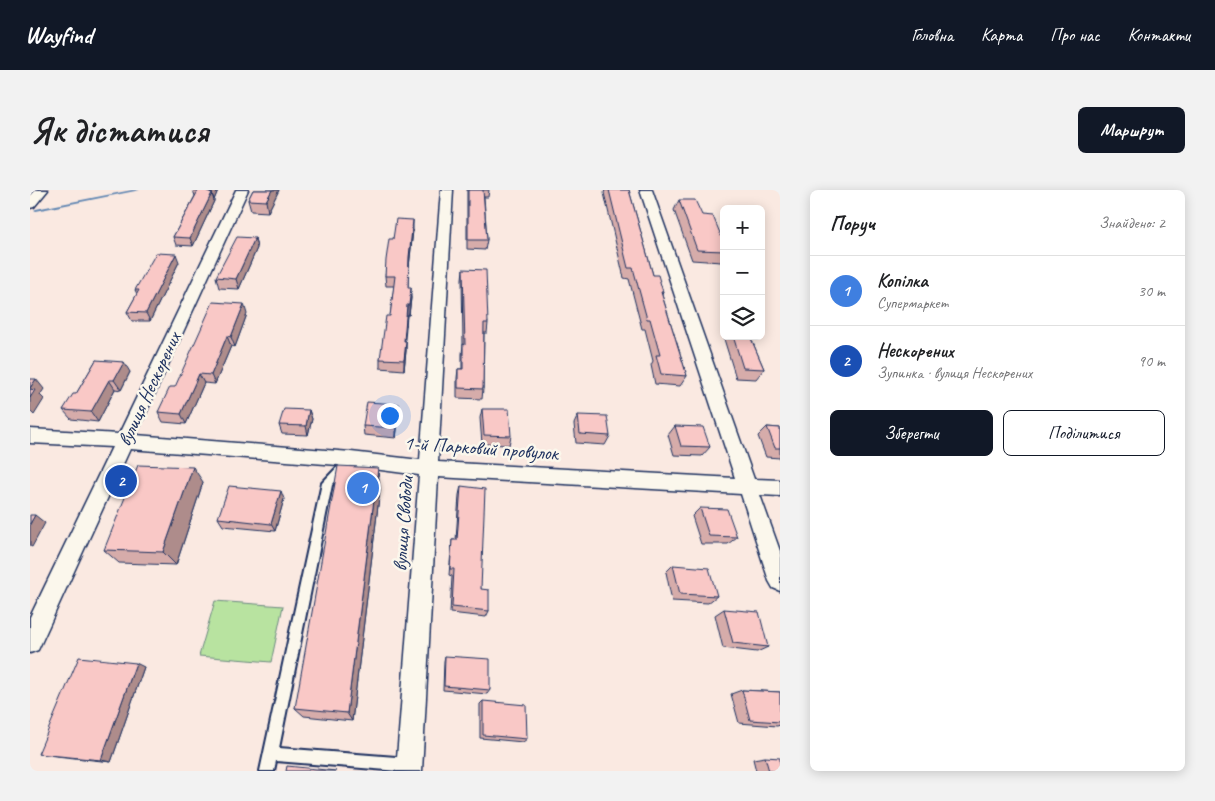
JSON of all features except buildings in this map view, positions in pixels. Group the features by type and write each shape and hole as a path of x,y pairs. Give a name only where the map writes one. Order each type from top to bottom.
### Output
{"street":[{"path":"30,204 42,190"},
{"name":"вулиця Нескорених","path":"30,642 242,190"},
{"name":"вулиця Свободи","path":"409,768 447,190"},
{"path":"646,190 780,581"},
{"name":"1-й Парковий провулок","path":"30,436 124,441 351,459 429,469 780,488"}],"lane":[{"path":"267,771 327,483 351,459"},
{"path":"271,754 409,768"}],"green space":[{"path":"215,601 283,606 271,662 199,656"}],"waterway":[{"path":"36,210 138,190"}],"place":[{"name":"Нескорених","path":"121,481"},
{"name":"Копілка","path":"363,488"}]}
